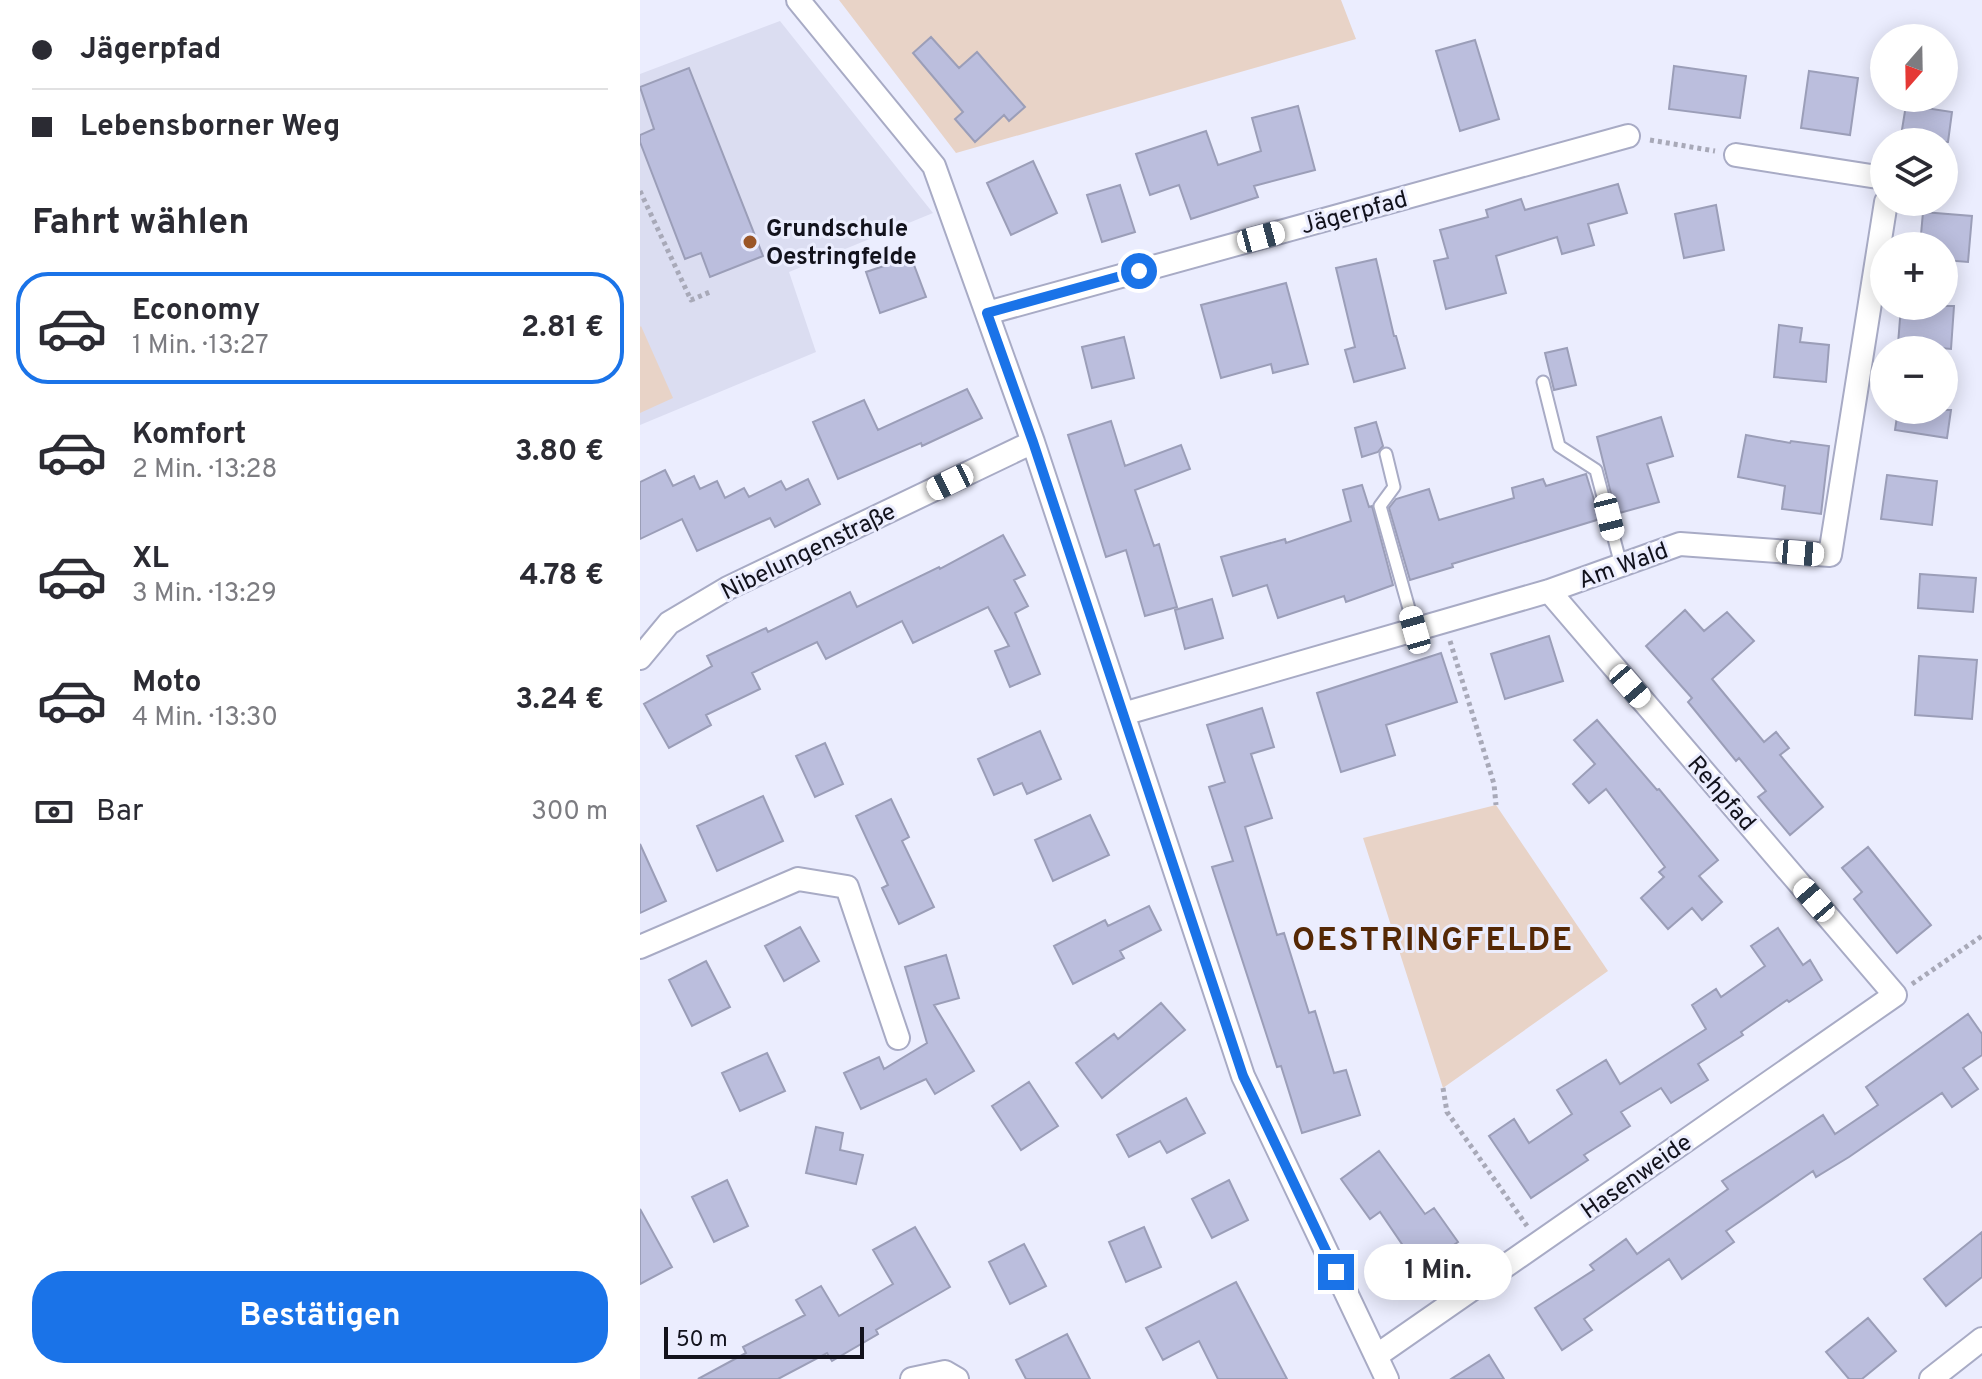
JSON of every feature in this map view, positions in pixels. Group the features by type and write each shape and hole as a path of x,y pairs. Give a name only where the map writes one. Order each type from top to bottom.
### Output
{"street":[{"path":"798,0 934,166 1033,442 1243,1076 1387,1379"},
{"name":"Jägerpfad","path":"987,313 1628,136"},
{"path":"1736,155 1870,176"},
{"name":"Am Wald","path":"1123,714 1549,591 1680,544 1830,555 1884,216"},
{"name":"Nibelungenstraße","path":"640,658 669,623 728,588 1033,442"},
{"name":"Rehpfad","path":"1549,591 1895,995"},
{"path":"640,947 798,879 847,887 898,1038"},
{"name":"Hasenweide","path":"1376,1356 1895,995"},
{"path":"1931,1379 1982,1339"},
{"path":"912,1379 945,1372 957,1379"}],"lane":[{"path":"1543,382 1559,446 1596,470 1621,565"},
{"path":"1386,454 1394,487 1380,506 1415,630"}],"path":[{"path":"1628,136 1736,155"},
{"path":"640,191 691,300 710,292"},
{"path":"1444,621 1494,784 1496,805"},
{"path":"1895,995 1982,936"},
{"path":"1443,1088 1447,1112 1539,1243"}],"shaded area":[{"path":"839,0 1341,0 1356,39 956,153"},
{"name":"Grundschule Oestringfelde","path":"780,21 933,213 789,272 816,352 640,425 640,74"},
{"path":"640,327 673,398 640,413"},
{"path":"1496,805 1608,971 1443,1088 1363,838"}],"building":[{"path":"931,37 959,68 977,52 1025,107 1009,121 1004,115 975,142 955,119 963,112 913,53"},
{"path":"1475,40 1499,119 1460,131 1436,51"},
{"path":"1674,66 1746,76 1740,118 1669,109"},
{"path":"689,68 763,256 710,277 701,253 685,259 640,142 640,135 654,129 640,87"},
{"path":"1809,71 1858,78 1850,135 1801,128"},
{"path":"1298,106 1315,170 1254,186 1258,197 1191,219 1179,185 1150,195 1136,154 1206,131 1218,165 1261,151 1252,118"},
{"path":"1905,112 1952,112 1950,128 1902,128"},
{"path":"1033,161 1057,213 1011,235 987,183"},
{"path":"1618,184 1627,213 1588,224 1594,245 1562,254 1557,237 1496,256 1506,293 1446,309 1434,261 1448,258 1440,230 1488,217 1486,210 1521,199 1525,210"},
{"path":"1120,185 1135,232 1102,242 1087,195"},
{"path":"1716,205 1724,250 1684,258 1675,214"},
{"path":"1923,216 1972,216 1968,262 1958,261 1958,232 1921,232"},
{"path":"911,257 926,297 880,313 866,272"},
{"path":"1376,259 1394,336 1405,368 1354,382 1345,350 1355,347 1336,268"},
{"path":"1286,283 1308,364 1273,373 1271,364 1221,378 1201,305"},
{"path":"1900,320 1953,320 1952,336 1899,336"},
{"path":"1779,325 1802,328 1800,342 1829,345 1826,382 1774,377"},
{"path":"1124,337 1134,378 1092,388 1082,347"},
{"path":"1567,348 1576,385 1554,390 1545,353"},
{"path":"967,389 982,418 838,479 813,422 864,400 878,430"},
{"path":"1661,417 1673,456 1647,464 1659,502 1616,514 1597,437"},
{"path":"1111,421 1125,466 1181,445 1190,469 1135,490 1154,546 1159,544 1177,607 1145,616 1126,550 1106,557 1068,435"},
{"path":"1376,422 1383,446 1378,452 1362,457 1355,428"},
{"path":"1896,424 1949,424 1947,438 1895,430"},
{"path":"1746,435 1829,446 1821,514 1782,509 1785,486 1738,477"},
{"path":"665,470 673,486 694,476 700,489 717,481 725,498 744,488 749,497 781,481 786,490 808,479 820,504 775,527 770,518 697,551 682,519 640,539 640,482"},
{"path":"1586,474 1600,519 1410,580 1389,508 1396,499 1429,489 1439,520 1514,498 1512,488 1543,479 1546,486"},
{"path":"1887,475 1937,481 1932,525 1881,519"},
{"path":"1362,485 1369,507 1372,506 1393,585 1346,602 1344,596 1278,618 1267,585 1233,596 1221,557 1285,539 1286,543 1351,521 1343,490"},
{"path":"1003,535 1025,575 1014,580 1028,606 1015,613 1040,674 1010,687 995,651 1009,646 988,607 913,643 902,621 826,659 817,642 752,673 760,689 706,715 711,725 669,748 644,704 712,666 707,656 766,628 768,632 850,592 857,607 940,569"},
{"path":"1920,574 1976,578 1973,612 1918,608"},
{"path":"1212,599 1223,638 1185,649 1175,610"},
{"path":"1685,610 1704,631 1727,612 1754,641 1712,679 1764,742 1776,732 1789,748 1780,755 1823,807 1790,835 1758,797 1766,791 1739,758 1736,761 1688,702 1692,698 1646,646"},
{"path":"1549,636 1563,681 1505,699 1491,654"},
{"path":"1441,653 1457,702 1386,725 1395,755 1341,772 1317,693"},
{"path":"1919,656 1977,660 1972,719 1915,715"},
{"path":"1262,708 1274,747 1251,754 1272,818 1245,827 1277,935 1284,933 1309,1013 1315,1011 1334,1073 1346,1070 1360,1115 1302,1133 1281,1066 1277,1067 1212,867 1233,861 1209,787 1225,782 1207,725"},
{"path":"1597,720 1718,860 1699,876 1722,902 1702,920 1692,908 1668,929 1641,898 1664,877 1659,872 1665,867 1606,789 1589,803 1573,784 1595,764 1574,740"},
{"path":"1040,731 1061,779 1027,794 1022,783 994,795 978,759"},
{"path":"825,743 843,784 815,797 796,756"},
{"path":"763,796 783,841 717,871 697,826"},
{"path":"891,799 909,837 902,841 934,907 899,924 882,888 888,885 856,816"},
{"path":"1090,815 1109,855 1053,881 1035,840"},
{"path":"640,844 666,901 640,913"},
{"path":"1868,847 1931,925 1897,953 1854,899 1862,892 1842,868"},
{"path":"1149,906 1161,930 1120,951 1124,958 1073,984 1054,946 1105,920 1108,926"},
{"path":"800,927 819,961 784,981 765,946"},
{"path":"1778,928 1803,965 1810,960 1822,980 1789,1002 1787,1000 1741,1032 1743,1035 1698,1064 1708,1080 1671,1103 1661,1088 1621,1112 1630,1126 1584,1155 1588,1160 1531,1198 1489,1136 1514,1119 1529,1143 1572,1114 1557,1090 1606,1060 1620,1084 1706,1029 1692,1005 1716,989 1721,997 1765,966 1751,946"},
{"path":"946,955 959,998 934,1005 974,1071 935,1094 926,1079 861,1109 844,1073 879,1057 884,1069 927,1043 905,967"},
{"path":"706,961 730,1007 692,1026 669,980"},
{"path":"1161,1003 1185,1030 1102,1098 1076,1063 1114,1034 1118,1039"},
{"path":"1968,1014 1982,1034 1982,1055 1963,1068 1978,1089 1952,1107 1942,1093 1816,1177 1813,1171 1726,1231 1734,1242 1682,1279 1669,1259 1584,1319 1592,1330 1562,1350 1535,1308 1594,1270 1590,1265 1626,1239 1637,1254 1728,1189 1722,1181 1823,1115 1835,1134 1878,1105 1866,1087"},
{"path":"767,1053 785,1091 740,1111 722,1073"},
{"path":"1029,1082 1058,1126 1021,1150 992,1106"},
{"path":"1186,1098 1205,1133 1167,1153 1160,1141 1129,1157 1117,1135"},
{"path":"816,1127 843,1133 840,1150 863,1155 856,1184 806,1173"},
{"path":"1379,1151 1425,1214 1434,1208 1458,1242 1419,1269 1380,1212 1370,1219 1341,1179"},
{"path":"727,1180 748,1226 714,1242 692,1197"},
{"path":"1229,1180 1248,1220 1212,1238 1192,1199"},
{"path":"640,1209 672,1267 640,1284"},
{"path":"915,1227 950,1287 876,1330 878,1334 832,1361 827,1353 778,1379 698,1379 746,1353 743,1347 805,1315 796,1300 821,1286 839,1316 893,1284 873,1250"},
{"path":"1144,1227 1161,1267 1126,1282 1109,1242"},
{"path":"1982,1232 1982,1277 1946,1306 1924,1279"},
{"path":"1024,1244 1046,1286 1010,1304 989,1262"},
{"path":"1236,1282 1287,1379 1218,1379 1199,1341 1163,1360 1146,1328"},
{"path":"1868,1318 1896,1351 1862,1379 1849,1379 1826,1352"},
{"path":"1067,1334 1090,1379 1026,1379 1016,1360"},
{"path":"1489,1355 1504,1379 1451,1379"}],"place":[{"name":"Grundschule Oestringfelde","path":"750,242"}],"district":[{"name":"OESTRINGFELDE","path":"1433,939"}],"route":[{"path":"1139,271 987,313 1033,442 1243,1076 1336,1272"}]}
